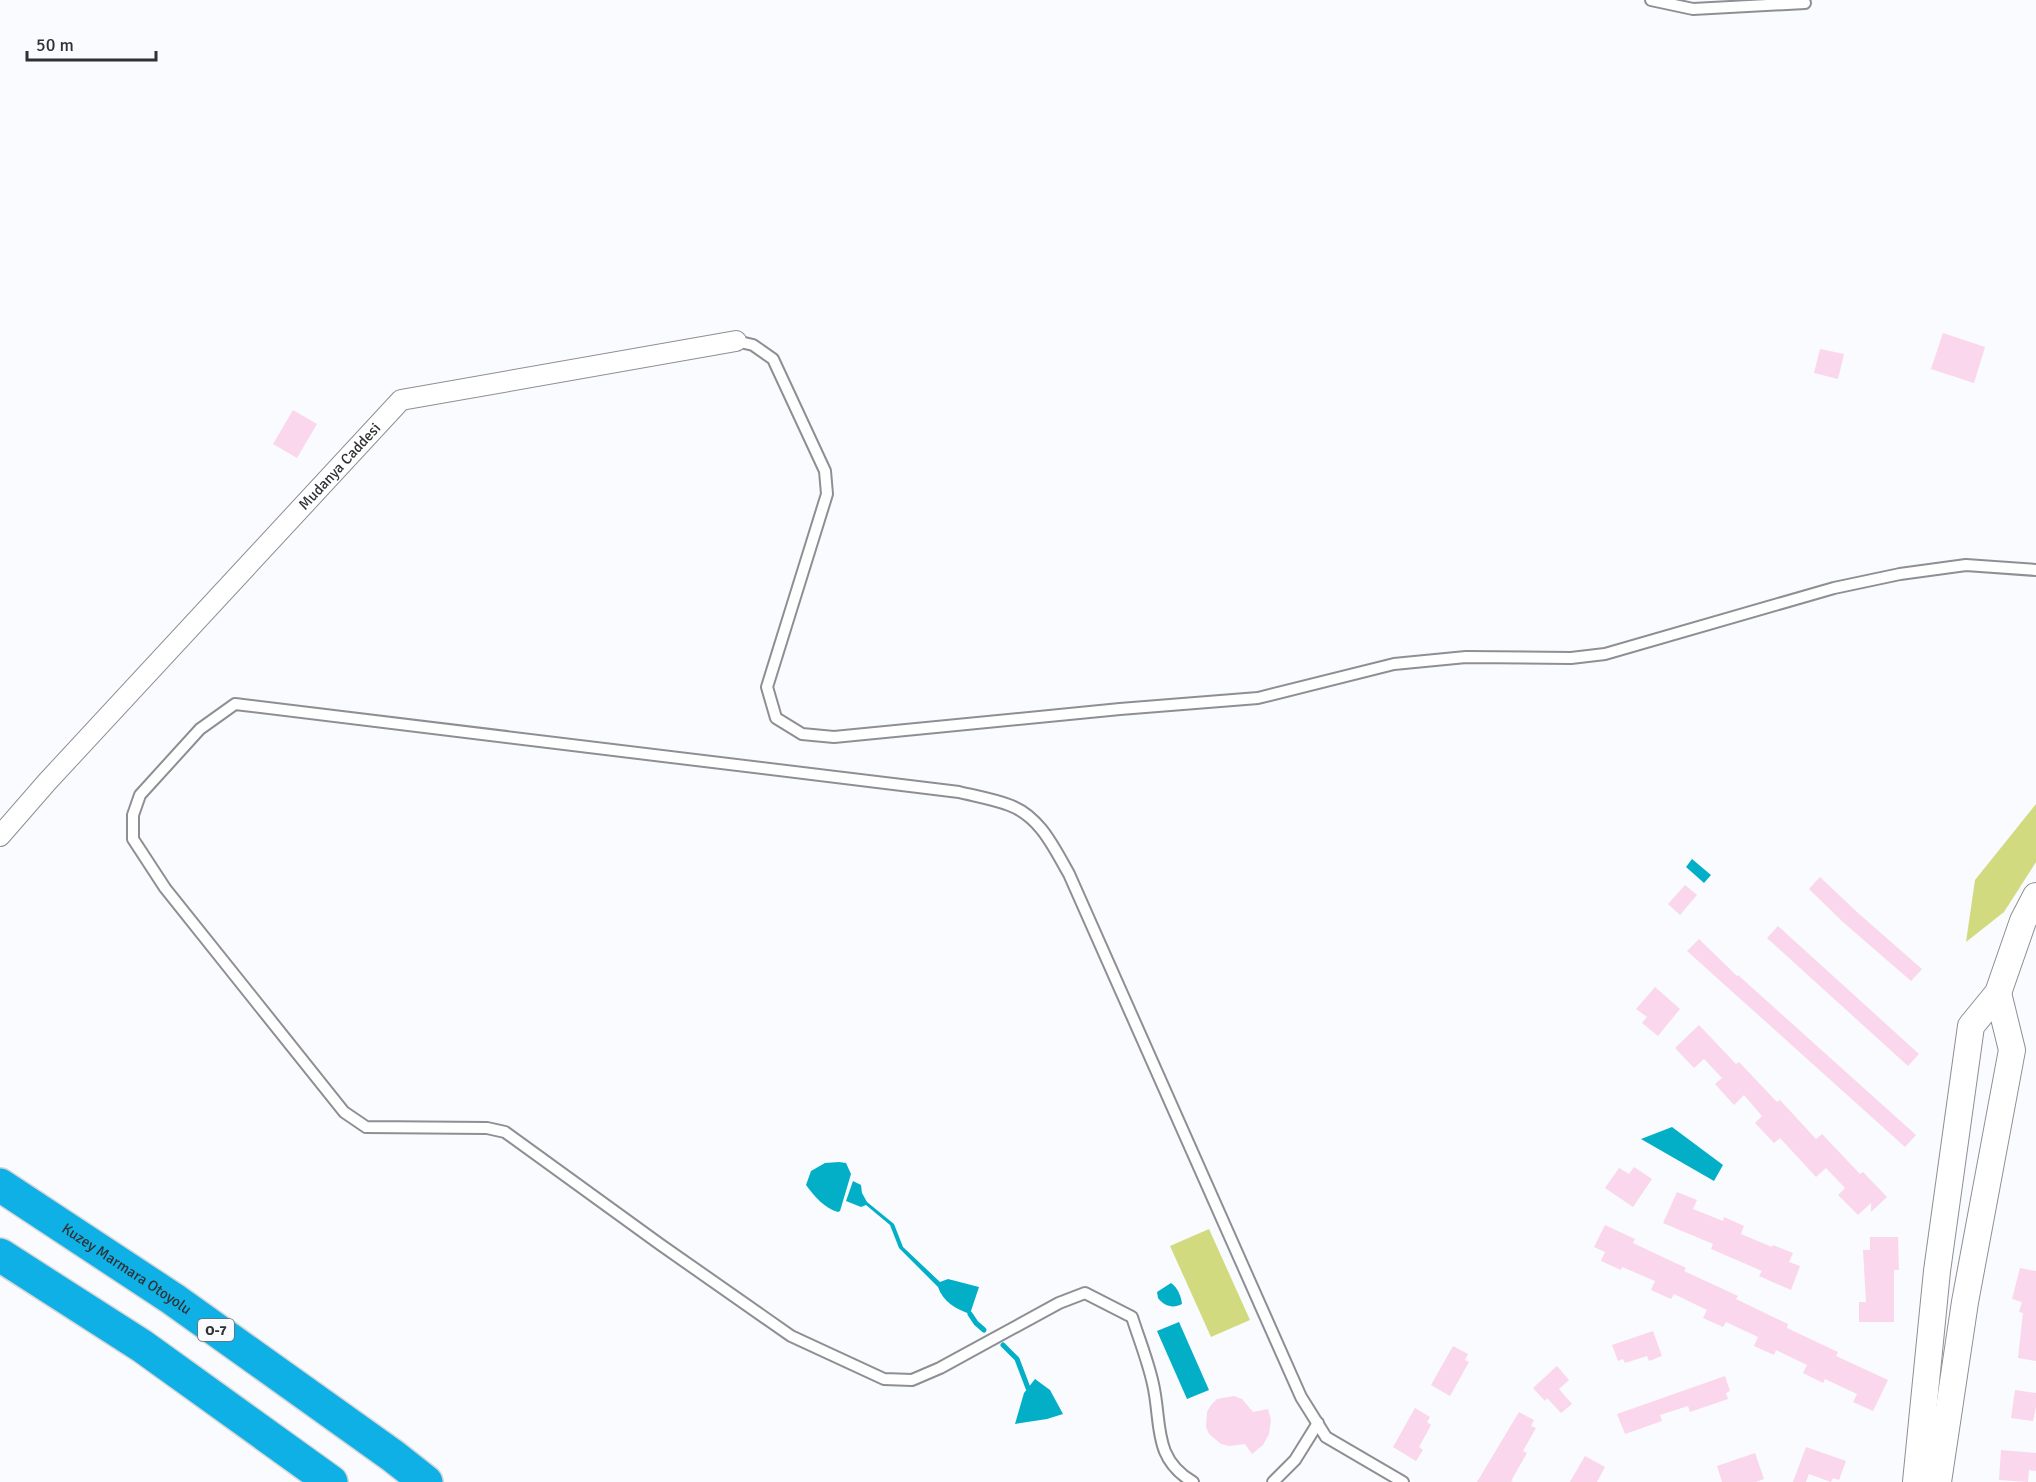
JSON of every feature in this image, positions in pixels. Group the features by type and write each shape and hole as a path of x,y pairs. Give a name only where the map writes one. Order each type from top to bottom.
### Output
{"highway":[{"name":"Kuzey Marmara Otoyolu","path":"0,1185 173,1299 426,1482"},
{"path":"0,1255 142,1346 331,1482"}],"street":[{"name":"Mudanya Caddesi","path":"0,836 47,782 401,400 736,342"},
{"path":"1916,1482 1937,1271 1971,1026 1998,993 2024,921 2036,896"},
{"path":"1938,1482 1965,1302 2012,1050 1998,993"}],"lane":[{"path":"1651,0 1693,9 1805,3"},
{"path":"736,342 753,345 773,359 825,471 827,494 767,687 776,718 802,734 834,737 1258,698 1394,664 1466,657 1571,658 1605,654 1834,588 1900,574 1966,565 2036,570"},
{"path":"1193,1482 1179,1474 1161,1444 1153,1385 1132,1317 1085,1293 1059,1303 940,1368 912,1380 884,1379 791,1336 505,1132 487,1128 366,1127 344,1112 165,888 133,839 133,815 141,795 200,729 235,704 959,792 1010,805 1033,819 1046,834 1069,874 1301,1397 1326,1437 1403,1482"},
{"path":"1273,1482 1295,1460 1318,1423"}],"green space":[{"path":"2036,804 2036,862 2004,912 1966,942 1975,880"},
{"path":"1209,1229 1250,1320 1211,1337 1170,1246"}],"water":[{"path":"1692,859 1711,875 1704,883 1686,867"},
{"path":"1672,1127 1723,1165 1714,1181 1641,1139"},
{"path":"825,1163 846,1163 851,1174 838,1212 824,1205 806,1185 811,1171"},
{"path":"853,1181 861,1185 867,1202 894,1224 903,1247 940,1282 948,1279 979,1287 970,1314 947,1301 938,1287 899,1248 890,1225 866,1205 861,1207 846,1201"},
{"path":"1171,1283 1180,1295 1182,1304 1179,1306 1169,1306 1158,1298 1157,1292"},
{"path":"1179,1322 1209,1390 1187,1399 1157,1331"},
{"path":"1035,1379 1050,1390 1063,1414 1015,1424 1024,1393"}],"building":[{"path":"1943,333 1985,347 1974,383 1931,369"},
{"path":"1820,349 1844,354 1838,379 1814,373"},
{"path":"293,410 317,424 297,458 273,444"},
{"path":"1820,877 1922,969 1911,981 1809,889"},
{"path":"1685,885 1697,895 1680,915 1668,904"},
{"path":"1778,926 1919,1054 1908,1066 1767,938"},
{"path":"1699,939 1737,976 1916,1135 1905,1147 1687,951"},
{"path":"1655,987 1680,1009 1658,1036 1642,1023 1647,1017 1636,1009"},
{"path":"1699,1025 1777,1102 1780,1100 1816,1139 1822,1134 1860,1174 1863,1172 1887,1197 1871,1212 1871,1203 1858,1215 1838,1195 1845,1188 1826,1168 1816,1177 1780,1138 1774,1143 1755,1123 1762,1116 1744,1095 1734,1105 1715,1084 1722,1078 1704,1059 1694,1068 1675,1048"},
{"path":"1634,1167 1652,1179 1633,1207 1605,1188 1619,1168 1629,1174"},
{"path":"1677,1192 1697,1200 1693,1209 1723,1221 1724,1217 1744,1226 1741,1234 1793,1253 1789,1262 1800,1266 1791,1290 1759,1276 1762,1271 1711,1249 1713,1244 1663,1223"},
{"path":"1605,1225 1635,1239 1633,1243 1686,1268 1684,1271 1738,1296 1736,1299 1788,1324 1787,1328 1838,1352 1836,1356 1888,1380 1873,1411 1853,1402 1857,1394 1825,1379 1823,1383 1803,1373 1807,1365 1776,1350 1774,1355 1754,1346 1758,1337 1726,1322 1723,1327 1703,1318 1707,1310 1674,1294 1671,1299 1651,1290 1655,1281 1601,1261 1605,1252 1594,1247"},
{"path":"1870,1237 1898,1237 1899,1270 1894,1270 1894,1322 1859,1322 1859,1302 1866,1302 1863,1250 1870,1250"},
{"path":"2020,1268 2036,1271 2036,1361 2018,1358 2023,1313 2019,1312 2022,1302 2012,1299"},
{"path":"1653,1331 1662,1356 1649,1361 1647,1356 1625,1363 1623,1359 1618,1361 1612,1345"},
{"path":"1453,1346 1468,1354 1465,1360 1469,1362 1450,1396 1431,1385"},
{"path":"1557,1366 1569,1380 1559,1389 1572,1404 1561,1413 1547,1398 1545,1401 1533,1388"},
{"path":"1725,1376 1730,1391 1726,1393 1728,1399 1690,1412 1688,1406 1660,1415 1662,1421 1625,1434 1617,1414"},
{"path":"2015,1390 2036,1393 2033,1421 2011,1418"},
{"path":"1234,1396 1242,1399 1253,1412 1268,1409 1271,1420 1269,1434 1263,1445 1252,1454 1245,1444 1229,1446 1221,1444 1209,1434 1206,1427 1207,1412 1211,1405 1217,1399"},
{"path":"1415,1408 1430,1417 1427,1422 1431,1425 1419,1447 1423,1450 1416,1461 1393,1447"},
{"path":"1519,1412 1534,1420 1531,1426 1536,1428 1523,1451 1527,1453 1511,1481 1513,1482 1477,1482"},
{"path":"1806,1447 1846,1461 1839,1480 1833,1478 1831,1482 1809,1474 1806,1482 1793,1482"},
{"path":"2001,1450 2036,1453 2036,1471 2029,1470 2028,1482 1999,1480"},
{"path":"1755,1453 1764,1479 1756,1482 1722,1482 1717,1466"},
{"path":"1585,1456 1605,1467 1597,1482 1570,1482"}],"waterway":[{"path":"970,1314 984,1330"},
{"path":"1003,1345 1017,1359 1028,1388"}]}
